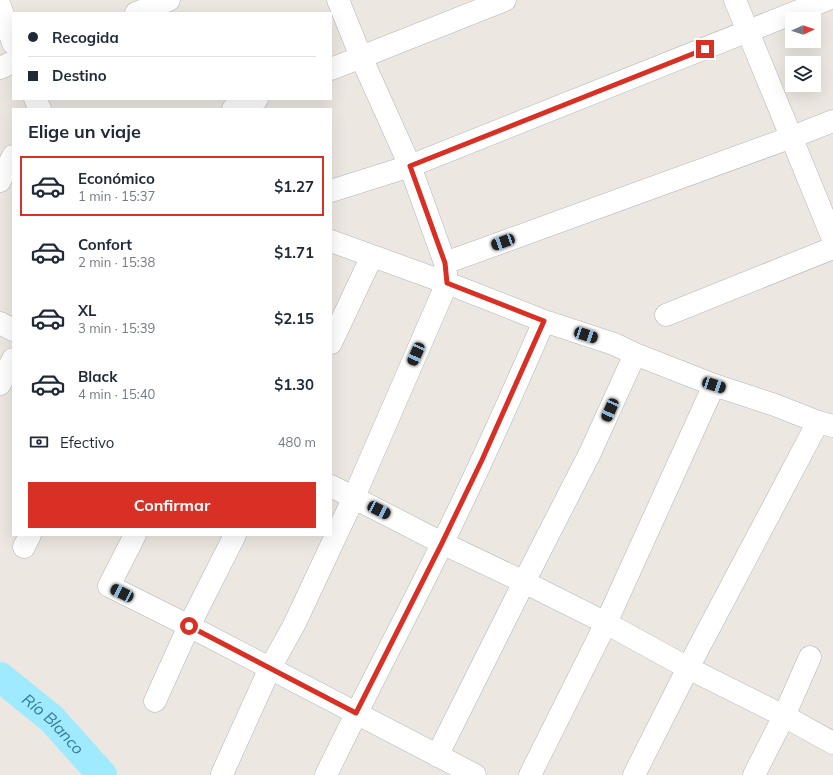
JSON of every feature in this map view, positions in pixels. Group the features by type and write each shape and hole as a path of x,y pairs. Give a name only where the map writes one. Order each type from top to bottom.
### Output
{"street":[{"path":"139,12 169,0"},
{"path":"222,774 270,668 294,625 354,497 446,273 410,166 338,0"},
{"path":"332,69 505,0"},
{"path":"735,0 833,239"},
{"path":"332,191 410,166 826,0"},
{"path":"0,6 12,40"},
{"path":"0,68 12,62"},
{"path":"235,108 255,100"},
{"path":"446,273 833,121"},
{"path":"0,181 12,158"},
{"path":"332,241 372,256 446,273 544,321 614,344 635,354 714,385 826,424 688,668 634,775"},
{"path":"666,315 833,248"},
{"path":"332,340 372,256"},
{"path":"326,775 496,432 544,321"},
{"path":"0,323 12,329"},
{"path":"438,756 590,453 635,354"},
{"path":"0,384 12,361"},
{"path":"530,775 606,623 714,385"},
{"path":"332,486 442,543 606,623 688,668 784,716 833,743"},
{"path":"134,536 109,586 475,775"},
{"path":"155,701 189,626 235,536"},
{"path":"754,775 784,716 810,657"}],"waterway":[{"name":"Río Blanco","path":"0,677 52,719 102,775"}],"route":[{"path":"189,626 356,713 496,432 544,321 447,283 445,263 410,166 705,49"}]}
